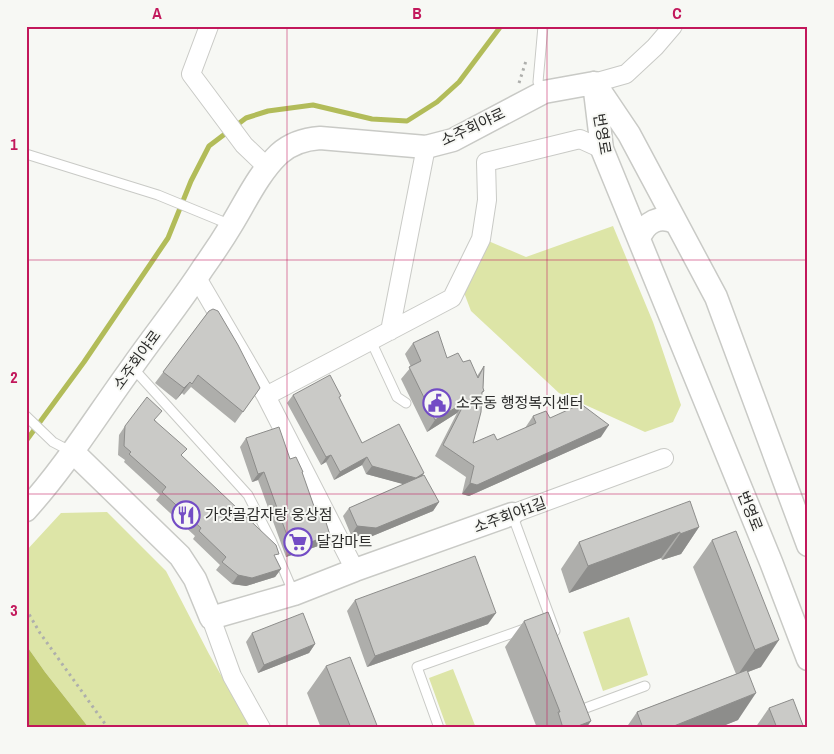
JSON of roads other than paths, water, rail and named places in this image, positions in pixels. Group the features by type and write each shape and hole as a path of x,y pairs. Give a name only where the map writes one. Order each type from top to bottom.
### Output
{"street":[{"path":"209,26 190,74 244,145 267,167"},
{"path":"594,82 626,74 655,47 673,26"},
{"name":"소주회야로","path":"26,510 43,492 63,447 132,367 197,278 267,167 280,154 294,144 320,138 426,147 453,140 544,92 594,82"},
{"name":"번영로","path":"594,82 602,149 808,659"},
{"name":"번영로","path":"594,82 629,134 716,297 806,536"},
{"path":"266,396 452,298 481,239 486,200 486,162 580,139 602,149"},
{"path":"390,331 426,147"},
{"path":"639,239 644,228 657,219 665,219 676,223"},
{"path":"197,278 266,396 355,570"},
{"path":"63,447 180,556 195,579 232,676 261,728"},
{"name":"소주회야1길","path":"211,618 294,594 664,458"}],"lane":[{"path":"543,26 538,82 544,92"},
{"path":"26,154 158,195 232,225"},
{"path":"371,341 397,397 406,403"},
{"path":"132,367 248,495 271,540 294,594"},
{"path":"26,416 63,447"},
{"path":"512,514 558,638"},
{"path":"542,623 551,620"},
{"path":"439,728 417,667 532,626"},
{"path":"583,708 645,686"}],"waterway":[{"path":"26,441 84,362 168,238 191,181 209,146 246,118 268,111 313,105 372,119 407,121 437,102 459,82 501,26"}],"place":[{"name":"소주동 행정복지센터","path":"437,403"},
{"name":"가얏골감자탕 웅상점","path":"186,515"},
{"name":"달감마트","path":"298,542"}]}
